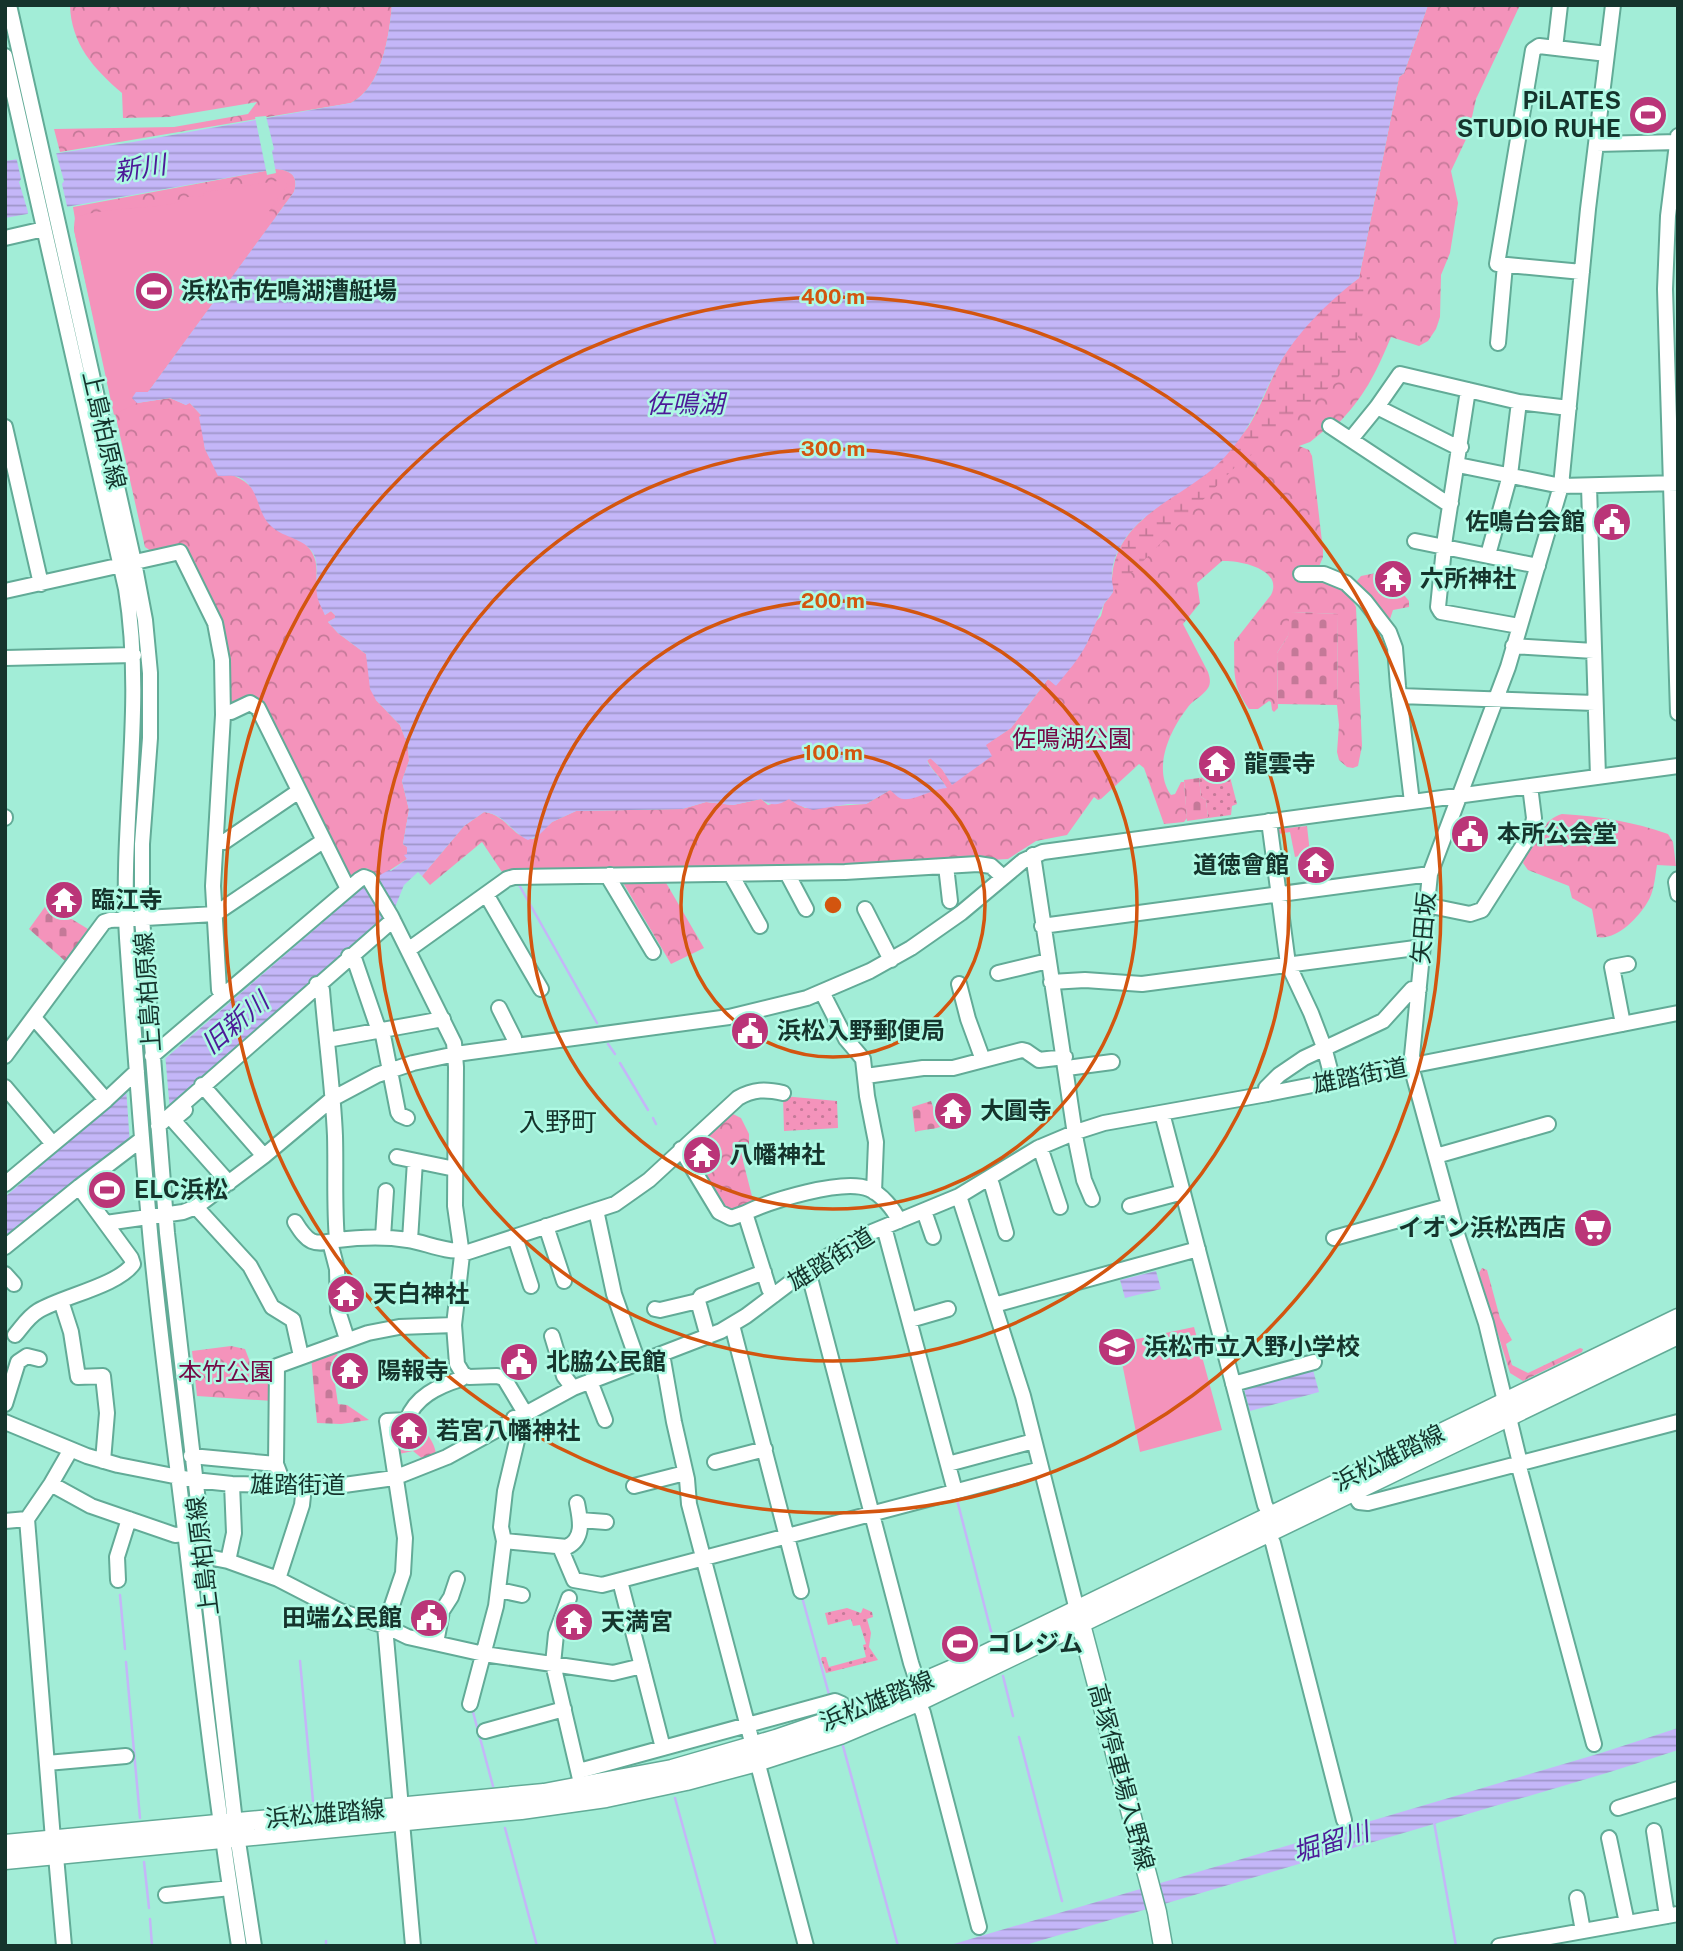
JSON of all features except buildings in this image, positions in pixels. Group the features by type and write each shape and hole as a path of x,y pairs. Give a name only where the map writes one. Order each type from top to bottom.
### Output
{"main road":[{"name":"浜松雄踏線","path":"1269,1524 1353,1492 1678,1318"},
{"name":"浜松雄踏線","path":"402,1815 506,1798 580,1779 672,1769 840,1735 918,1693 1507,1409 1678,1335"},
{"name":"高塚停車場入野線","path":"1079,1616 1157,1912 1163,1946"},
{"name":"浜松雄踏線","path":"5,1844 55,1847 402,1815 543,1807 606,1798 676,1784 846,1715 918,1693"},
{"name":"浜松雄踏線","path":"5,1860 55,1847"}],"street":[{"name":"上島柏原線","path":"9,5 36,122 33,144"},
{"path":"1555,48 1560,5"},
{"name":"矢田坂","path":"1411,1066 1430,874 1496,699 1561,486 1582,272 1613,5"},
{"path":"1582,272 1497,264 1534,50 1539,46 1607,54"},
{"name":"上島柏原線","path":"5,56 21,122 33,144 48,223 127,564 146,629 151,691 150,745 142,844 142,918 165,1214 191,1457 186,1479 186,1534 229,1831 254,1946"},
{"path":"5,122 36,122"},
{"path":"1678,136 1667,224 1672,287 1678,713"},
{"path":"1596,144 1677,142"},
{"path":"5,238 48,223"},
{"path":"1498,342 1506,265"},
{"path":"1351,439 1400,374 1519,402 1569,408"},
{"path":"1468,390 1438,607 1441,611 1519,626"},
{"path":"1489,555 1510,475 1519,402"},
{"path":"1377,407 1461,447"},
{"path":"1329,426 1445,502 1451,503"},
{"path":"5,427 40,584"},
{"path":"1458,465 1561,486 1674,483"},
{"path":"1589,486 1598,777"},
{"path":"1415,541 1538,566"},
{"path":"5,592 180,552 209,611 218,635 222,660 223,712 213,887 219,990 224,995"},
{"name":"上島柏原線","path":"127,564 134,655 134,725 127,841 126,919 142,1137 149,1217 186,1479 203,1556 229,1831 230,1888 239,1946"},
{"path":"1301,574 1324,574 1346,583 1389,632 1395,648 1412,802"},
{"path":"1513,646 1594,651"},
{"path":"5,659 134,655"},
{"path":"1399,696 1595,703"},
{"path":"223,712 231,712 250,704 258,708 348,889"},
{"path":"106,1223 196,1207 264,1156 332,1099 389,1070 455,1055 741,1015 822,992 891,960 949,922 1033,855 1059,849 1678,766"},
{"path":"1426,905 1470,914 1482,910 1534,825 1530,786"},
{"path":"216,841 223,842 299,791"},
{"path":"1269,821 1288,964 1324,1047 1333,1081"},
{"path":"5,1056 35,1019 104,922 215,914 323,841"},
{"path":"1033,855 1042,926 1084,1180 1092,1199"},
{"path":"408,950 513,877 789,873 985,864 1003,877"},
{"path":"946,866 950,901"},
{"path":"789,873 806,909"},
{"path":"732,874 760,926"},
{"path":"1042,926 1430,874"},
{"path":"610,875 610,880 653,952"},
{"path":"153,1060 224,995 361,878 371,881 454,1043 455,1206 462,1252 454,1325 459,1370 469,1377 501,1376 507,1381 520,1416 520,1428 505,1491 499,1590 470,1704"},
{"path":"1678,879 1678,894"},
{"path":"486,894 541,989"},
{"path":"865,909 891,960"},
{"path":"229,1183 173,1120 317,984 392,918"},
{"path":"1051,982 1136,984 1423,947"},
{"path":"349,956 355,961 380,1031 398,1112 407,1118"},
{"path":"998,973 1048,961"},
{"path":"1623,1024 1612,967 1628,964"},
{"path":"317,984 322,990 335,1136 333,1241 338,1311 347,1339"},
{"path":"959,984 983,1060"},
{"path":"1267,1094 1266,1088 1279,1075 1324,1047 1383,1021 1412,989 1419,989"},
{"path":"822,992 846,1039 860,1053 866,1076 876,1142 873,1192"},
{"path":"499,1008 514,1038 515,1046"},
{"name":"雄踏街道","path":"5,1422 71,1451 103,1461 186,1479 232,1484 304,1486 350,1485 394,1478 447,1457 573,1388 708,1337 732,1325 842,1247 959,1196 1040,1147 1076,1132 1104,1124 1678,1013"},
{"path":"35,1019 106,1100"},
{"path":"327,1040 443,1019"},
{"path":"866,1076 923,1068 953,1068 1022,1050 1039,1060 1066,1063 1112,1062"},
{"path":"1411,1066 1449,1206 1486,1323 1594,1744"},
{"path":"5,1184 137,1074"},
{"path":"5,1087 53,1144"},
{"path":"158,1124 205,1088"},
{"path":"205,1088 264,1156"},
{"path":"295,1222 303,1235 320,1244 383,1237 462,1252 615,1204 649,1180 745,1094 762,1090 783,1093"},
{"path":"1162,1113 1344,1820"},
{"path":"1436,1156 1548,1124"},
{"path":"5,1247 142,1137"},
{"path":"1040,1147 1060,1208"},
{"path":"681,1149 719,1212 731,1218 768,1202 811,1192 856,1187 873,1192 895,1212 899,1221"},
{"path":"397,1157 455,1170"},
{"path":"410,1240 415,1161"},
{"path":"988,1179 1006,1233"},
{"path":"15,1335 33,1314 99,1285 129,1269 133,1264 79,1187"},
{"path":"383,1237 386,1191"},
{"path":"1130,1206 1183,1192"},
{"path":"959,1196 1018,1380 1079,1616"},
{"path":"1334,1238 1449,1206"},
{"path":"196,1207 250,1266 272,1307 293,1320 301,1356"},
{"path":"596,1210 614,1294 638,1362"},
{"path":"924,1210 933,1237"},
{"path":"745,1213 769,1289 774,1295"},
{"path":"546,1226 564,1281"},
{"path":"884,1227 955,1491"},
{"path":"515,1237 531,1286"},
{"path":"994,1304 1198,1250"},
{"path":"655,1309 698,1300 717,1289 764,1272"},
{"path":"805,1272 810,1279 979,1927"},
{"path":"698,1300 708,1337"},
{"path":"61,1301 71,1332 78,1377 103,1376 107,1413 103,1461"},
{"path":"910,1320 948,1309"},
{"path":"284,1485 276,1464 277,1366 347,1339 389,1328 454,1325"},
{"path":"732,1325 801,1591"},
{"path":"552,1336 564,1376 573,1388"},
{"path":"662,1354 689,1504 806,1946"},
{"path":"5,1404 18,1362 27,1356 39,1359"},
{"path":"1233,1384 1314,1362"},
{"path":"413,1946 386,1626 400,1584 406,1550 387,1421 407,1420 417,1402 435,1390 461,1379 463,1374"},
{"path":"590,1381 605,1420"},
{"path":"1353,1492 1363,1504 1678,1422"},
{"path":"948,1464 1034,1441"},
{"path":"715,1462 765,1449"},
{"path":"64,1946 27,1519 71,1451"},
{"path":"191,1457 276,1464"},
{"path":"560,1548 574,1580 602,1585 1041,1469"},
{"path":"634,1486 685,1473"},
{"path":"51,1484 91,1506 175,1535 186,1534"},
{"path":"228,1560 234,1534 232,1484"},
{"path":"278,1579 302,1505 304,1486"},
{"path":"504,1541 560,1548 573,1544 578,1539 578,1503"},
{"path":"5,1521 27,1519"},
{"path":"118,1580 117,1557 129,1520"},
{"path":"580,1520 606,1522"},
{"path":"203,1556 228,1560 278,1579 340,1611 386,1626 408,1637 484,1654 613,1673 642,1666"},
{"path":"436,1643 442,1611 457,1579"},
{"path":"620,1581 663,1748"},
{"path":"499,1590 523,1594"},
{"path":"569,1598 556,1634 553,1664 580,1779 663,1748 835,1701 842,1704 846,1715"},
{"path":"485,1731 564,1709"},
{"path":"47,1763 126,1756"},
{"path":"1618,1808 1678,1789"},
{"path":"1499,1946 1672,1915 1654,1831"},
{"path":"1609,1838 1627,1923"},
{"path":"166,1895 230,1888"},
{"path":"1577,1898 1583,1931"}],"green space":[{"path":"70,5 392,5 386,46 377,73 362,96 351,103 60,152 54,129 174,127 248,114 257,102 168,117 123,118 122,93 102,75 86,55 75,32"},
{"name":"佐鳴湖公園","path":"1428,5 1520,5 1476,99 1468,135 1451,171 1458,203 1450,253 1441,275 1440,317 1436,329 1428,341 1419,346 1391,337 1368,385 1345,416 1335,427 1332,424 1310,442 1299,446 1309,450 1312,456 1323,550 1318,569 1349,594 1356,607 1362,746 1358,766 1347,767 1339,760 1337,752 1338,614 1293,612 1288,636 1277,653 1278,708 1274,712 1269,701 1258,709 1249,709 1237,685 1234,642 1271,595 1273,586 1266,573 1258,568 1239,562 1222,561 1197,583 1200,603 1183,624 1208,672 1209,686 1181,716 1163,761 1163,773 1171,795 1175,794 1181,782 1184,782 1187,818 1184,822 1164,824 1144,768 1139,764 1101,799 1094,797 1067,835 1036,841 1008,859 845,868 504,875 482,842 430,885 422,876 464,826 484,812 499,817 520,835 533,839 552,822 576,811 682,809 706,802 733,805 761,799 768,805 789,799 805,808 866,804 890,790 927,792 946,787 927,760 931,758 952,784 991,756 985,745 1011,728 1048,679 1056,685 1087,643 1092,626 1101,616 1104,604 1113,592 1111,580 1146,516 1202,478 1220,462 1250,425 1341,292 1359,278 1399,77 1404,73"},
{"path":"276,169 292,175 295,182 294,192 148,392 137,403 170,398 186,405 189,402 201,415 205,449 217,471 244,481 309,548 316,562 318,594 325,615 331,611 335,615 335,618 328,622 366,654 376,700 400,725 408,746 409,761 402,781 409,810 403,844 407,847 407,859 374,879 367,868 348,881 257,698 236,708 229,704 217,617 183,544 151,551 145,547 74,230 73,207"},
{"name":"浜松市佐鳴湖漕艇場","path":"284,180 287,183 286,188 269,211 276,217 148,392 136,392 132,398 137,403 114,415 74,230 75,217 110,210 171,204 188,197 202,197 205,192"},
{"path":"1371,272 1357,342 1339,376 1322,395 1278,429 1258,451 1240,462 1113,592 1115,562 1127,536 1153,511 1225,457 1242,436 1284,356 1304,328 1330,301"},
{"path":"1376,573 1383,577 1387,589 1400,590 1409,601 1409,607 1393,610 1390,619 1356,582 1361,576"},
{"path":"1293,612 1338,614 1337,705 1278,704 1277,653 1288,636 1289,616"},
{"path":"1229,773 1237,804 1232,806 1231,815 1208,818 1206,800 1201,797 1199,778"},
{"path":"1199,778 1201,797 1206,800 1208,818 1187,821 1184,780"},
{"path":"1562,814 1603,818 1642,826 1668,834 1673,842 1676,866 1657,865 1653,890 1647,903 1619,932 1597,937 1592,909 1572,898 1569,886 1528,870 1523,863 1543,827"},
{"path":"1307,826 1310,853 1295,857 1290,832 1278,834 1277,829"},
{"path":"622,881 665,881 704,948 671,964"},
{"path":"47,904 88,929 65,961 29,929"},
{"path":"783,1096 837,1101 838,1128 784,1131"},
{"path":"931,1101 940,1127 915,1132 912,1107"},
{"path":"731,1113 741,1118 749,1134 743,1161 753,1200 752,1203 726,1214 689,1155 688,1146"},
{"path":"1482,1268 1487,1270 1500,1318 1512,1340 1506,1344 1512,1365 1528,1373 1580,1348 1583,1349 1582,1352 1523,1381 1510,1373 1479,1273"},
{"path":"1194,1327 1222,1430 1140,1452 1118,1343"},
{"name":"本竹公園","path":"231,1346 245,1349 254,1372 271,1369 273,1401 197,1396 192,1351"},
{"path":"337,1351 339,1369 333,1370 338,1404 347,1405 369,1420 341,1424 317,1423 311,1356"},
{"path":"410,1421 428,1435 436,1455 424,1460 413,1451 399,1454 393,1429"},
{"path":"847,1608 861,1613 863,1608 872,1612 873,1617 867,1619 871,1633 869,1647 878,1660 826,1673 822,1657 826,1657 829,1667 866,1657 863,1645 866,1644 860,1625 853,1626 851,1619 828,1625 825,1613"}],"water":[{"name":"佐鳴湖","path":"392,5 1428,5 1404,73 1399,77 1359,278 1324,308 1293,343 1277,368 1248,426 1233,448 1210,471 1153,511 1128,534 1114,560 1112,593 1104,604 1081,654 1056,686 1048,679 1011,728 986,745 992,756 952,785 942,769 930,758 927,761 947,788 915,798 903,799 890,790 866,804 813,810 789,799 775,804 761,799 733,805 706,802 682,809 576,811 552,822 539,835 528,840 497,816 484,812 464,826 422,876 418,872 404,885 393,912 199,1082 5,1244 5,1197 373,879 391,871 407,859 404,855 407,854 407,847 403,844 409,810 402,781 409,761 408,746 400,725 376,700 370,689 366,654 328,622 335,618 335,615 331,611 325,615 318,600 316,562 312,551 301,542 282,534 266,521 253,491 244,480 235,476 218,476 205,449 199,417 201,415 190,403 186,405 170,398 137,403 132,398 136,392 148,392 294,192 295,182 292,175 276,169 5,218 5,161 133,142 351,103 362,96 377,73 386,46"},
{"path":"1156,1271 1161,1289 1125,1298 1120,1280"},
{"path":"1313,1370 1319,1392 1250,1411 1244,1389"},
{"name":"堀留川","path":"1678,1728 1678,1750 1610,1772 1022,1946 947,1946 1601,1753"}],"pier":[{"path":"266,116 274,149 272,151 276,173 267,175 255,117"},
{"path":"55,149 70,211 27,218 16,156"},
{"path":"165,1053 170,1111 130,1145 126,1087"}],"waterway":[{"path":"518,883 597,1023"},
{"path":"608,1044 615,1054"},
{"path":"620,1063 648,1110"},
{"path":"653,1118 656,1124"},
{"path":"956,1496 992,1635"},
{"path":"120,1595 125,1649"},
{"path":"802,1597 830,1698"},
{"path":"300,1661 313,1801"},
{"path":"126,1662 140,1818"},
{"path":"1003,1676 1013,1716"},
{"path":"473,1712 493,1786"},
{"path":"1019,1737 1062,1901"},
{"path":"843,1746 898,1946"},
{"path":"675,1798 716,1946"},
{"path":"1434,1822 1456,1946"},
{"path":"505,1828 537,1946"},
{"path":"144,1862 149,1908"},
{"path":"150,1919 152,1946"},
{"path":"326,1941 326,1946"}],"place":[{"name":"PiLATES STUDIO RUHE","path":"1648,115"},
{"name":"浜松市佐鳴湖漕艇場","path":"154,291"},
{"name":"佐鳴台会館","path":"1612,522"},
{"name":"六所神社","path":"1393,579"},
{"name":"龍雲寺","path":"1217,764"},
{"name":"本所公会堂","path":"1470,834"},
{"name":"道徳會館","path":"1316,865"},
{"name":"臨江寺","path":"64,900"},
{"name":"浜松入野郵便局","path":"750,1031"},
{"name":"大圓寺","path":"953,1111"},
{"name":"八幡神社","path":"702,1155"},
{"name":"ELC浜松","path":"107,1190"},
{"name":"イオン浜松西店","path":"1593,1228"},
{"name":"天白神社","path":"346,1294"},
{"name":"浜松市立入野小学校","path":"1117,1347"},
{"name":"北脇公民館","path":"519,1362"},
{"name":"陽報寺","path":"350,1371"},
{"name":"若宮八幡神社","path":"409,1431"},
{"name":"田端公民館","path":"429,1618"},
{"name":"天満宮","path":"574,1622"},
{"name":"コレジム","path":"960,1644"}],"district":[{"name":"入野町","path":"558,1122"}],"water label":[{"name":"新川","path":"140,168"},
{"name":"旧新川","path":"235,1023"}]}
